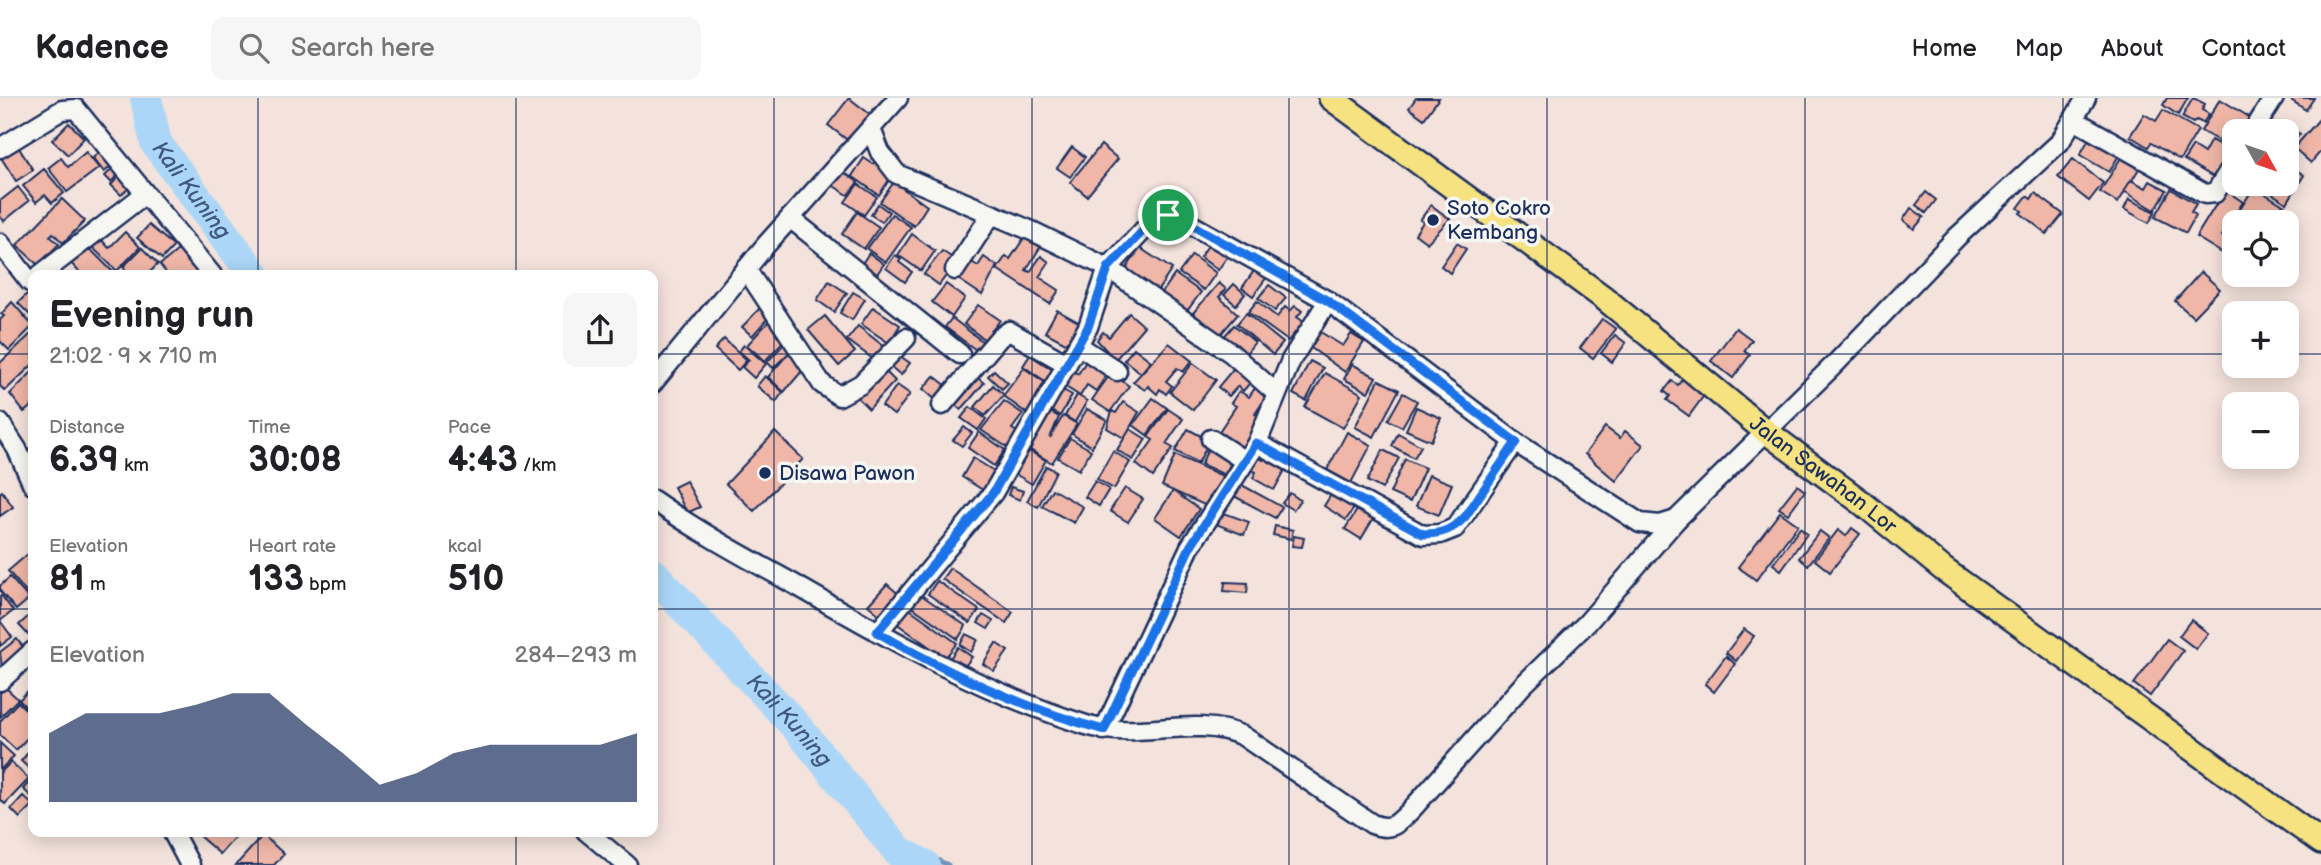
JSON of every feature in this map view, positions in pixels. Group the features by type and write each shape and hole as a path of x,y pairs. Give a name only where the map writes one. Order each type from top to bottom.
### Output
{"main road":[{"name":"Jalan Sawahan Lor","path":"1331,98 1604,298 1764,430 1861,502 1942,569 2321,842"}],"street":[{"path":"658,377 790,218 898,98"},
{"path":"658,504 703,535 877,632 977,682 1061,716 1104,730 1166,730 1200,726 1225,728 1243,736 1372,824 1385,829 1395,826 1523,685 1587,623 1676,520 1764,430 1837,362 1957,237 2060,142 2086,98"},
{"path":"2261,119 2274,98"},
{"path":"0,148 62,110 76,109 208,270"},
{"path":"2074,120 2205,194 2215,193 2222,182"},
{"path":"871,129 887,164 897,174 1108,268 1231,352 1276,393"},
{"path":"47,270 145,194"},
{"path":"955,270 991,215"},
{"path":"877,632 993,493 1078,345 1108,268 1154,219 1161,215 1174,215 1328,301 1516,442 1640,523 1660,525 1676,520"},
{"path":"790,218 960,354"},
{"path":"0,243 28,273"},
{"path":"747,269 822,384 839,396 860,384 906,338"},
{"path":"1104,730 1190,547 1256,443 1290,359 1328,301"},
{"path":"942,405 999,338 1009,331 1067,364"},
{"path":"1078,345 1117,372"},
{"path":"0,423 17,449 28,474"},
{"path":"1211,439 1245,461"},
{"path":"1256,443 1423,534 1440,534 1455,527 1465,517 1516,442"},
{"path":"0,681 28,656"},
{"path":"175,837 190,865"},
{"path":"593,837 627,865"}],"building":[{"path":"849,98 871,115 850,142 828,125"},
{"path":"1416,98 1439,98 1424,119 1409,108"},
{"path":"2167,98 2188,98 2178,115 2163,105"},
{"path":"2193,98 2205,104 2202,110 2209,114 2203,123 2196,120 2193,123 2182,117"},
{"path":"2288,98 2314,98 2306,110"},
{"path":"2220,99 2252,119 2222,119 2222,143 2201,131"},
{"path":"2163,110 2198,130 2180,160 2151,143 2148,147 2130,136 2144,114 2156,121"},
{"path":"2321,117 2321,151 2311,163 2300,153 2300,141"},
{"path":"69,123 84,138 68,155 52,140"},
{"path":"2091,135 2121,152 2109,172 2080,155"},
{"path":"2211,140 2222,146 2222,169 2217,179 2184,160 2193,146 2204,153"},
{"path":"17,145 33,170 16,181 0,156"},
{"path":"1101,145 1118,159 1087,196 1070,182"},
{"path":"106,147 118,161 104,172 93,158"},
{"path":"1072,147 1085,157 1070,177 1057,168"},
{"path":"86,152 99,168 67,192 48,168 61,158 68,167"},
{"path":"2122,156 2140,167 2118,203 2100,192"},
{"path":"864,158 873,164 877,159 891,177 879,195 852,176"},
{"path":"2073,159 2103,183 2089,201 2058,177"},
{"path":"117,164 123,170 111,182 105,176"},
{"path":"44,169 64,193 52,203 45,195 36,202 23,186"},
{"path":"842,171 858,182 848,195 832,185"},
{"path":"119,177 130,187 121,195 111,185"},
{"path":"2131,180 2146,188 2150,181 2167,190 2155,210 2124,191"},
{"path":"894,182 927,206 914,226 880,202"},
{"path":"858,184 877,197 864,215 845,202"},
{"path":"18,187 29,201 4,221 0,216 0,201"},
{"path":"2171,189 2196,204 2191,212 2196,215 2186,233 2155,217"},
{"path":"1926,192 1936,200 1926,213 1916,205"},
{"path":"2035,193 2063,214 2047,234 2020,213 2022,211 2018,208 2027,196 2031,199"},
{"path":"2222,195 2234,196 2243,202 2238,210 2222,210 2222,253 2196,237"},
{"path":"2248,196 2269,196 2285,206 2282,210 2240,210"},
{"path":"2276,196 2291,196 2287,203"},
{"path":"62,199 85,221 63,243 53,233 50,236 59,244 38,265 17,245"},
{"path":"2129,199 2155,212 2149,223 2124,209"},
{"path":"878,204 889,212 882,222 871,215"},
{"path":"1431,205 1450,219 1427,243 1415,234 1423,222 1420,220"},
{"path":"1911,208 1924,217 1914,229 1903,220"},
{"path":"857,212 879,227 864,249 842,234"},
{"path":"892,214 911,227 886,262 867,249"},
{"path":"149,225 174,246 162,259 137,238"},
{"path":"125,232 140,247 118,270 91,246 99,237 109,248"},
{"path":"912,234 935,251 921,271 898,255"},
{"path":"1026,235 1041,246 1026,270 1030,272 1041,256 1049,262 1039,277 1059,290 1050,304 997,269 1006,256 1010,259"},
{"path":"1212,240 1230,253 1218,270 1200,257"},
{"path":"83,242 111,270 77,270 67,259"},
{"path":"1457,243 1466,249 1450,273 1441,266"},
{"path":"184,245 198,270 164,270 160,265"},
{"path":"142,248 158,264 152,270 126,270 123,267"},
{"path":"1140,248 1172,269 1158,290 1126,269"},
{"path":"942,251 957,261 939,285 924,274"},
{"path":"869,253 884,264 872,281 857,271"},
{"path":"895,255 901,259 899,262 912,272 905,282 886,268"},
{"path":"1192,255 1216,273 1204,290 1179,273"},
{"path":"984,257 997,266 982,295 955,277 967,259 978,266"},
{"path":"1258,265 1269,274 1253,296 1242,288"},
{"path":"2201,272 2220,289 2193,317 2175,301"},
{"path":"1175,274 1201,292 1187,311 1162,293"},
{"path":"829,281 847,293 834,312 817,300"},
{"path":"1219,283 1226,289 1219,297 1238,314 1219,336 1193,313"},
{"path":"946,284 965,298 952,317 932,302"},
{"path":"1234,284 1245,294 1236,305 1224,295"},
{"path":"1269,285 1286,298 1275,311 1258,298"},
{"path":"853,292 865,299 852,320 840,313"},
{"path":"28,293 28,313 18,303"},
{"path":"1257,301 1277,317 1285,307 1290,311 1295,306 1302,311 1297,317 1304,322 1288,341 1248,312"},
{"path":"12,302 28,320 28,331 9,350 0,341 0,320 4,316 1,314"},
{"path":"978,305 1000,320 985,340 964,324"},
{"path":"873,307 900,325 889,343 861,324"},
{"path":"760,308 769,317 752,336 742,327"},
{"path":"1057,310 1087,327 1075,348 1045,332"},
{"path":"1129,313 1144,326 1115,360 1097,340 1103,332 1109,337"},
{"path":"1246,313 1283,343 1273,355 1237,324"},
{"path":"825,316 855,352 839,366 808,330"},
{"path":"772,318 790,334 765,361 747,345"},
{"path":"952,318 983,342 976,350 945,327"},
{"path":"1602,319 1616,329 1593,358 1580,348"},
{"path":"1234,325 1255,342 1243,357 1222,339"},
{"path":"858,326 886,348 876,361 847,340"},
{"path":"1314,328 1343,346 1351,334 1364,342 1345,372 1304,343"},
{"path":"1736,328 1752,340 1744,351 1750,355 1733,378 1711,361"},
{"path":"1615,335 1626,343 1612,362 1601,353"},
{"path":"28,337 28,369 5,391 0,386 0,363"},
{"path":"724,339 747,360 738,370 715,349"},
{"path":"1169,343 1192,361 1183,372 1177,368 1166,381 1172,386 1166,394 1160,389 1157,394 1148,386 1145,390 1133,382"},
{"path":"784,344 791,351 773,368 767,362"},
{"path":"744,345 766,364 754,378 742,367 749,360 739,351"},
{"path":"1134,348 1151,361 1141,373 1124,360"},
{"path":"792,349 809,363 784,392 768,377"},
{"path":"1030,355 1059,374 1051,385 1023,366"},
{"path":"900,356 910,363 901,375 891,367"},
{"path":"1088,358 1109,371 1096,391 1087,385 1080,396 1058,382 1068,367 1078,374"},
{"path":"1310,361 1323,368 1306,401 1293,394"},
{"path":"1193,363 1216,380 1193,410 1170,392"},
{"path":"1238,363 1255,377 1243,391 1238,386 1229,396 1218,387"},
{"path":"1352,364 1376,377 1368,392 1344,379"},
{"path":"881,367 895,381 869,409 855,395"},
{"path":"1024,368 1050,386 1029,415 1003,396"},
{"path":"994,370 1008,383 1002,389 988,376"},
{"path":"971,372 984,383 961,410 948,399"},
{"path":"1111,373 1129,386 1110,412 1092,400"},
{"path":"1325,373 1362,394 1343,428 1305,407"},
{"path":"28,376 28,409 24,412 10,394"},
{"path":"765,376 783,392 776,402 757,386"},
{"path":"934,376 948,387 937,401 923,389"},
{"path":"1683,378 1705,394 1689,416 1667,400 1670,396 1664,391 1672,381 1678,385"},
{"path":"1379,380 1399,390 1374,437 1355,427"},
{"path":"897,385 910,394 894,415 882,406"},
{"path":"993,385 1004,395 985,416 975,407"},
{"path":"1058,387 1072,395 1060,416 1045,408"},
{"path":"1255,388 1267,396 1255,414 1262,418 1241,449 1218,433 1236,406 1231,403 1239,391 1249,397"},
{"path":"1403,393 1417,401 1402,427 1388,420"},
{"path":"1077,395 1087,401 1075,422 1065,416"},
{"path":"1153,398 1167,408 1147,435 1133,425"},
{"path":"1004,401 1023,414 1012,429 1019,433 1008,448 981,430"},
{"path":"1123,402 1139,412 1124,438 1107,428 1112,411 1116,413"},
{"path":"970,407 986,419 978,430 961,418"},
{"path":"1416,407 1441,418 1431,441 1406,430"},
{"path":"1087,409 1107,420 1092,447 1072,434"},
{"path":"1168,409 1183,419 1166,444 1173,448 1153,477 1136,464 1153,440 1148,437"},
{"path":"1050,412 1059,417 1050,438 1063,416 1077,424 1052,463 1022,445 1033,428 1038,431"},
{"path":"964,427 972,433 962,446 953,440"},
{"path":"1605,427 1620,438 1625,431 1643,445 1616,481 1585,454"},
{"path":"1130,429 1146,439 1133,460 1117,450"},
{"path":"1188,429 1210,441 1198,463 1175,451"},
{"path":"775,432 803,459 754,511 726,484"},
{"path":"979,432 1005,450 994,466 968,448"},
{"path":"1347,432 1371,445 1351,483 1327,470"},
{"path":"1398,433 1421,446 1414,458 1392,446"},
{"path":"1070,438 1091,450 1079,470 1058,458"},
{"path":"1210,445 1234,456 1225,475 1201,464"},
{"path":"1383,450 1399,458 1382,489 1367,481"},
{"path":"1029,451 1046,460 1032,484 1015,474"},
{"path":"1113,451 1130,462 1114,489 1097,479"},
{"path":"1267,452 1289,463 1274,490 1253,478 1256,472 1250,469 1257,456 1263,460"},
{"path":"1175,455 1225,477 1211,508 1162,486"},
{"path":"973,458 994,471 983,490 962,477"},
{"path":"1405,459 1425,468 1410,502 1390,493"},
{"path":"1046,466 1056,471 1038,507 1027,501"},
{"path":"1429,475 1452,484 1439,515 1416,506"},
{"path":"686,481 700,507 687,513 674,487"},
{"path":"1095,481 1109,489 1099,506 1085,497"},
{"path":"1240,484 1282,507 1275,518 1234,496"},
{"path":"1797,485 1805,491 1788,514 1779,508"},
{"path":"1011,487 1023,491 1020,500 1008,495"},
{"path":"1125,488 1143,499 1128,522 1110,511"},
{"path":"1052,489 1083,507 1074,523 1042,506"},
{"path":"1334,490 1356,505 1346,520 1324,506"},
{"path":"2,491 13,507 0,516 0,493"},
{"path":"1173,491 1199,509 1181,536 1155,518"},
{"path":"1290,493 1300,500 1293,510 1282,503"},
{"path":"1359,507 1375,516 1361,539 1345,529"},
{"path":"1221,512 1249,522 1244,535 1216,524"},
{"path":"1780,512 1798,525 1756,580 1738,567"},
{"path":"1275,526 1293,530 1291,539 1273,535"},
{"path":"1800,528 1807,534 1781,570 1773,564"},
{"path":"1852,528 1860,534 1830,572 1815,560 1838,530 1846,536"},
{"path":"1820,531 1829,538 1808,565 1799,558"},
{"path":"1294,536 1304,538 1302,547 1292,546"},
{"path":"28,554 28,594 8,571"},
{"path":"950,568 1013,612 1006,623 942,579"},
{"path":"10,577 28,600 16,610 0,591 0,586"},
{"path":"937,581 979,610 970,623 928,594"},
{"path":"1225,582 1248,583 1247,593 1224,591"},
{"path":"887,584 901,596 882,617 868,605"},
{"path":"917,592 966,626 958,639 908,604"},
{"path":"0,596 13,611 0,621"},
{"path":"907,607 957,643 945,658 896,623"},
{"path":"983,615 993,621 988,629 978,623"},
{"path":"28,617 28,635 19,625"},
{"path":"2191,620 2208,633 2196,649 2179,636"},
{"path":"0,623 12,637 0,646"},
{"path":"1744,629 1754,636 1736,661 1726,653"},
{"path":"966,634 978,640 971,652 960,645"},
{"path":"17,639 26,651 2,669 0,652"},
{"path":"2167,639 2183,651 2150,696 2134,684"},
{"path":"996,643 1008,651 994,671 983,664"},
{"path":"958,647 972,657 961,671 948,661"},
{"path":"1726,656 1735,664 1714,692 1705,684"},
{"path":"6,688 18,699 0,717 0,693"},
{"path":"28,691 28,709 19,700"},
{"path":"18,702 28,711 28,737 16,750 0,735 0,721"},
{"path":"0,743 14,756 0,770"},
{"path":"28,753 28,767 21,761"},
{"path":"11,762 28,778 5,804 0,799 0,773"},
{"path":"23,796 28,800 28,810 20,818 11,809"},
{"path":"200,837 235,837 220,854"},
{"path":"261,837 265,837 284,854 274,865 236,865"}],"waterway":[{"name":"Kali Kuning","path":"146,98 156,143 250,270"},
{"name":"Kali Kuning","path":"658,579 795,725 899,852 924,865"},
{"path":"895,835 904,845 948,865"}],"place":[{"name":"Soto Cokro Kembang","path":"1433,220"},
{"name":"Disawa Pawon","path":"765,473"}],"route":[{"path":"1168,215 1174,215 1328,301 1516,442 1465,517 1455,527 1440,534 1423,534 1256,443 1190,547 1104,730 1061,716 977,682 900,646 877,632 993,493 1028,427 1088,327 1108,268 1154,219 1168,215"}]}
